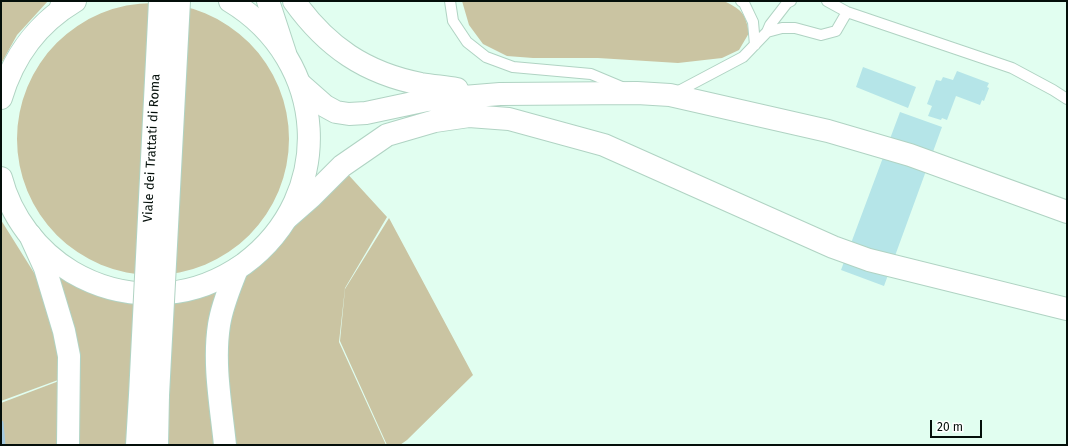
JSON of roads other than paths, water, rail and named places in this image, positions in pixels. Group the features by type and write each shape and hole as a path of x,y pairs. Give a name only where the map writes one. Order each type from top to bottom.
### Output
{"main road":[{"name":"Viale dei Trattati di Roma","path":"157,445 149,395 160,1"},
{"name":"Viale dei Trattati di Roma","path":"137,445 149,395 179,1"},
{"path":"230,1 253,17 265,28 285,53"},
{"path":"1,178 5,199 30,235 53,259 80,277 95,284 127,292 159,294 192,289 223,277 237,269 265,246 286,218 295,203 301,187 308,153 308,118 305,101 300,84 285,53 268,1"},
{"path":"294,1 308,20 325,38 360,63 378,72 421,84 500,94"},
{"path":"2,90 21,51 46,22 66,4"},
{"path":"300,84 325,106 336,112 349,114 366,113 427,100 500,94 637,93 670,95 828,131 895,150 1067,212"},
{"path":"286,218 311,197 342,166 387,135 435,120 469,116 509,119 604,144 833,247 869,260 1067,309"},
{"path":"30,235 45,268 64,330 69,356 68,445"},
{"path":"225,445 217,347 222,307 237,269"}],"lane":[{"path":"450,1 454,21 467,42 486,57 513,67 591,74 637,93"},
{"path":"741,1 744,3 753,22 755,45"},
{"path":"670,95 743,57 767,32 770,24 787,3 791,1"},
{"path":"827,1 847,12 1012,68 1067,99"},
{"path":"767,32 782,28 795,28 821,35 836,30 847,12"}],"waterway":[{"path":"1,423 3,445"}]}
